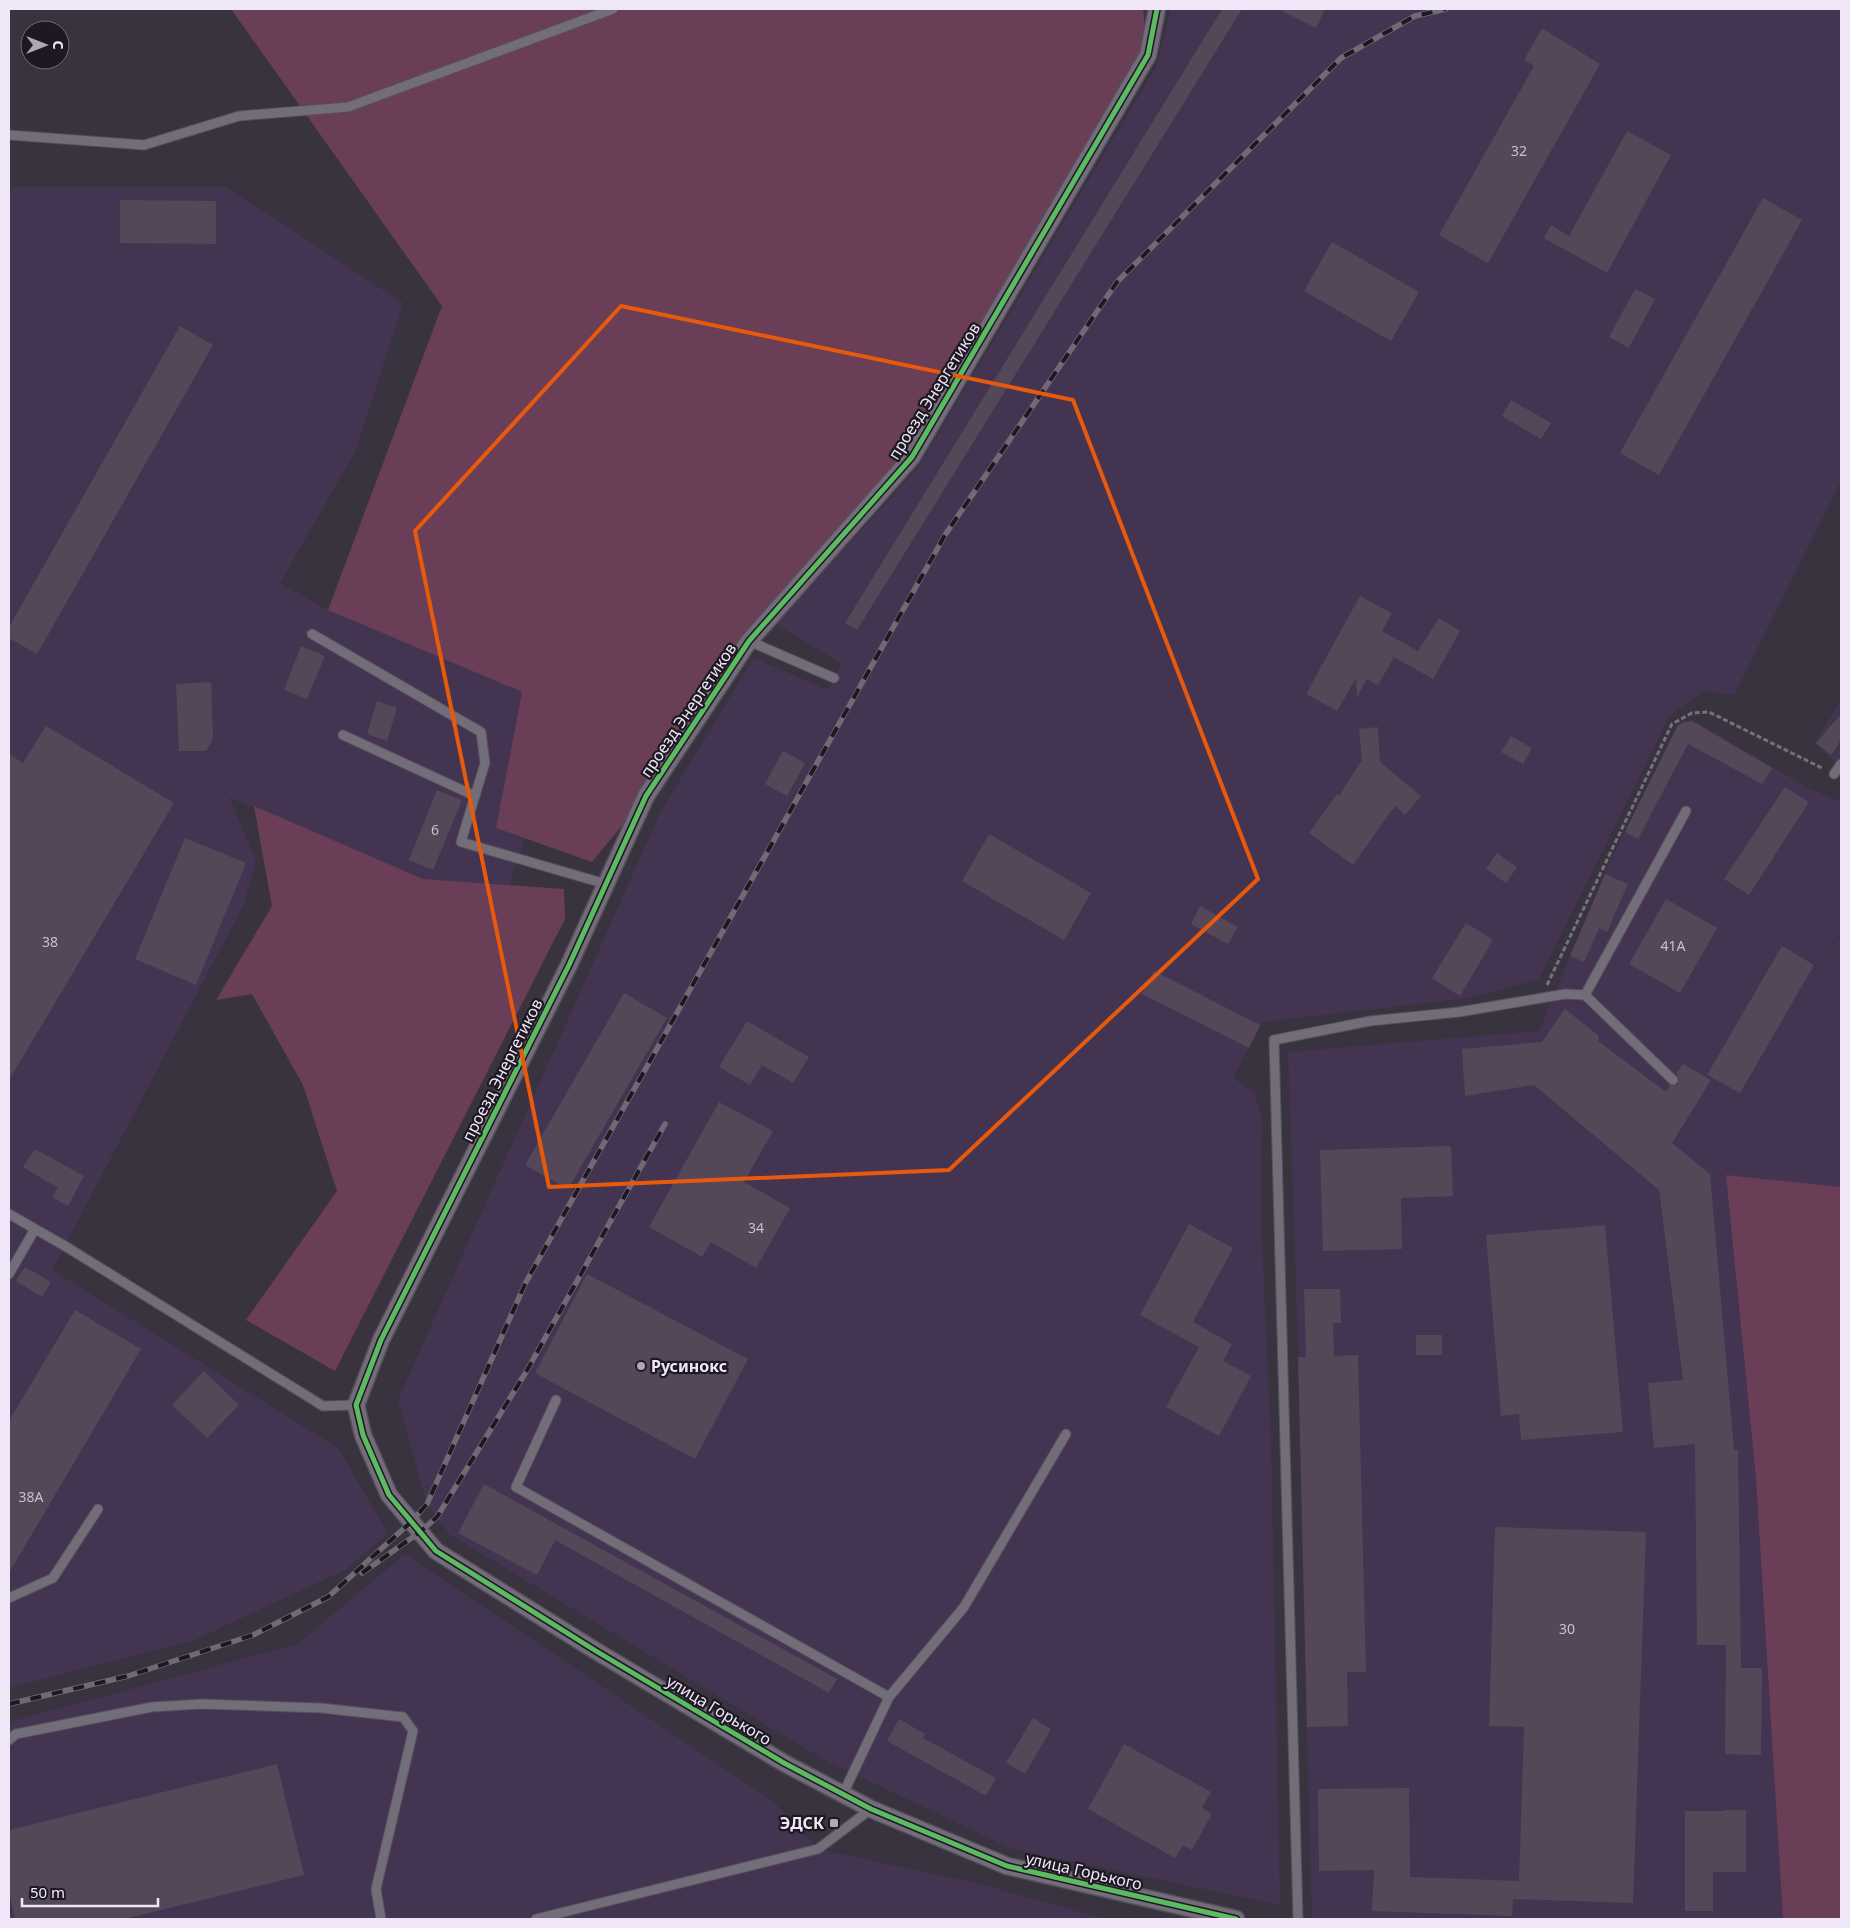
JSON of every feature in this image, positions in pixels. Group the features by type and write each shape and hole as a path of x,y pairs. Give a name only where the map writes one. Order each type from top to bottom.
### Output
{"street":[{"name":"проезд Энергетиков","path":"356,1406 381,1340 569,964 646,796 750,641 912,457 1148,55 1157,9"},
{"name":"улица Горького","path":"356,1406 363,1435 388,1495 436,1551 613,1661 784,1763 871,1809 1007,1866 1236,1919"}],"lane":[{"path":"9,135 144,144 239,116 348,106 613,9"},
{"path":"312,634 481,732 485,764 461,842 606,884"},
{"path":"750,641 834,678"},
{"path":"343,735 475,796"},
{"path":"1834,774 1841,764"},
{"path":"1585,995 1686,811"},
{"path":"1298,1919 1274,1040 1370,1021 1459,1012 1564,994 1585,995 1673,1080"},
{"path":"9,1214 323,1406 356,1406"},
{"path":"9,1274 35,1229"},
{"path":"556,1400 516,1487 888,1697"},
{"path":"843,1794 888,1697 964,1607 1066,1434"},
{"path":"9,1598 53,1578 98,1509"},
{"path":"9,1740 16,1734 152,1707 201,1704 320,1708 403,1717 413,1731 376,1890 381,1919"},
{"path":"536,1919 818,1849 871,1809"}],"path":[{"path":"1540,999 1672,724 1692,713 1709,712 1834,774"}],"highlighted area":[{"path":"621,306 1073,400 1258,879 949,1170 549,1187 415,531"}],"shaded area":[{"path":"231,9 1143,9 1148,55 912,457 749,641 646,796 592,862 496,828 522,692 328,610 442,306"},
{"path":"1171,9 1841,9 1841,481 1734,695 1705,691 1670,715 1539,979 1469,998 1262,1022 1233,1078 1254,1092 1262,1116 1261,1221 1271,1439 1280,1905 1012,1849 825,1760 450,1535 427,1504 398,1400 661,811 754,658 828,690 842,664 776,624 918,468 1157,65"},
{"path":"9,187 226,187 403,303 356,450 280,583 328,610 522,692 496,828 525,839 509,885 423,879 229,797 256,861 244,904 52,1270 338,1448 388,1533 345,1570 194,1640 9,1688"},
{"path":"1841,700 1841,768 1815,743"},
{"path":"1692,721 1808,788 1841,802 1841,932 1798,1001 1841,934 1841,1188 1726,1175 1756,1479 1783,1919 1312,1919 1302,1458 1288,1052 1539,1031 1611,859 1678,725"},
{"path":"254,806 423,879 564,889 565,919 335,1371 246,1320 337,1191 303,1085 252,994 216,1000 272,906"},
{"path":"1726,1175 1841,1187 1841,1919 1783,1919 1756,1479"},
{"path":"405,1554 774,1802 818,1849 980,1884 1105,1919 9,1919 9,1722 298,1644"}],"building":[{"path":"1222,9 1242,9 857,630 845,623"},
{"path":"1278,9 1325,9 1316,28"},
{"path":"1542,28 1600,64 1488,263 1439,235 1534,66 1524,60"},
{"path":"1627,131 1671,155 1607,273 1544,238 1551,225 1569,236"},
{"path":"1763,198 1802,220 1659,475 1620,453"},
{"path":"120,200 216,201 216,244 120,243"},
{"path":"1332,242 1419,292 1391,341 1304,291"},
{"path":"1635,289 1655,299 1629,348 1609,337"},
{"path":"180,326 213,345 37,654 9,638 9,627"},
{"path":"1511,400 1551,423 1541,439 1502,416"},
{"path":"1360,596 1392,613 1382,631 1418,651 1439,618 1460,631 1433,679 1394,657 1378,685 1367,679 1357,697 1356,678 1337,711 1306,694"},
{"path":"301,646 325,656 307,699 284,690"},
{"path":"211,682 213,739 206,751 179,751 176,684"},
{"path":"377,701 397,708 387,741 367,734"},
{"path":"1841,714 1841,740 1831,755 1816,743"},
{"path":"1692,721 1772,768 1762,784 1688,744 1638,839 1625,832 1678,725"},
{"path":"46,726 174,803 9,1080 9,754 23,763"},
{"path":"1378,727 1380,762 1421,796 1405,815 1395,806 1353,865 1309,833 1337,794 1339,796 1362,760 1359,729"},
{"path":"1511,736 1532,748 1523,764 1501,752"},
{"path":"783,751 805,763 787,796 765,784"},
{"path":"1785,787 1809,802 1749,895 1724,879"},
{"path":"437,790 462,800 433,870 409,860"},
{"path":"989,834 1091,893 1064,940 962,881"},
{"path":"185,838 246,863 196,985 135,959"},
{"path":"1497,853 1517,867 1506,883 1486,869"},
{"path":"1605,874 1628,884 1607,932 1599,928 1584,962 1570,956"},
{"path":"1666,899 1717,928 1680,993 1629,964"},
{"path":"1200,906 1238,927 1228,944 1191,924"},
{"path":"1466,923 1493,940 1460,996 1432,978"},
{"path":"1782,946 1814,965 1740,1093 1707,1075"},
{"path":"1154,971 1260,1025 1249,1048 1142,994"},
{"path":"624,993 667,1018 568,1189 525,1165"},
{"path":"1565,1009 1599,1036 1598,1041 1666,1092 1670,1085 1678,1084 1679,1079 1676,1074 1683,1064 1711,1080 1672,1143 1710,1174 1734,1450 1738,1450 1741,1668 1762,1668 1761,1755 1725,1754 1726,1645 1697,1645 1695,1444 1654,1448 1648,1383 1683,1380 1659,1190 1534,1085 1465,1096 1462,1049 1542,1042"},
{"path":"747,1021 809,1057 793,1083 762,1065 750,1085 719,1067"},
{"path":"719,1102 773,1131 744,1182 790,1208 756,1268 711,1242 702,1257 649,1227"},
{"path":"1451,1146 1453,1196 1401,1198 1402,1249 1323,1251 1320,1150"},
{"path":"35,1149 84,1176 68,1206 52,1197 58,1188 23,1167"},
{"path":"1189,1224 1233,1248 1193,1322 1232,1344 1223,1361 1251,1376 1219,1436 1166,1407 1199,1347 1140,1315"},
{"path":"1605,1225 1623,1432 1521,1440 1519,1414 1501,1416 1486,1235"},
{"path":"25,1267 51,1282 42,1297 16,1281"},
{"name":"Русинокс","path":"587,1274 748,1359 695,1459 535,1373"},
{"path":"1304,1289 1340,1289 1341,1323 1333,1323 1334,1356 1358,1355 1366,1672 1347,1672 1348,1726 1307,1727 1298,1357 1306,1357"},
{"path":"75,1310 141,1349 9,1573 9,1421"},
{"path":"1416,1335 1442,1335 1442,1355 1416,1355"},
{"path":"204,1371 239,1405 207,1438 172,1405"},
{"path":"484,1484 837,1679 829,1693 555,1540 537,1575 458,1533"},
{"path":"1495,1527 1646,1532 1633,1903 1513,1899 1512,1916 1372,1911 1374,1870 1319,1871 1318,1789 1409,1788 1410,1877 1519,1881 1524,1727 1489,1726"},
{"path":"1033,1718 1051,1729 1025,1774 1006,1763"},
{"path":"899,1719 925,1734 923,1738 996,1778 986,1796 887,1741"},
{"path":"1124,1744 1211,1792 1202,1808 1212,1814 1192,1850 1183,1845 1175,1858 1088,1809"},
{"path":"277,1764 304,1875 124,1919 15,1919 9,1892 9,1830"},
{"path":"1746,1810 1746,1872 1713,1872 1713,1911 1685,1911 1685,1811"}],"railway":[{"path":"9,1704 128,1676 253,1635 328,1597 411,1522 427,1504 526,1282 945,535 1117,282 1341,58 1415,16 1446,9"},
{"path":"362,1573 420,1532 437,1517 526,1372 665,1124"}],"cycle path":[{"path":"1157,9 1148,55 912,457 749,641 646,796 569,965 381,1340 356,1405 363,1435 389,1495 436,1551 596,1651 784,1763 871,1809 1007,1866 1236,1919"}],"place":[{"name":"Русинокс","path":"641,1366"},
{"name":"ЭДСК","path":"834,1823"}]}
